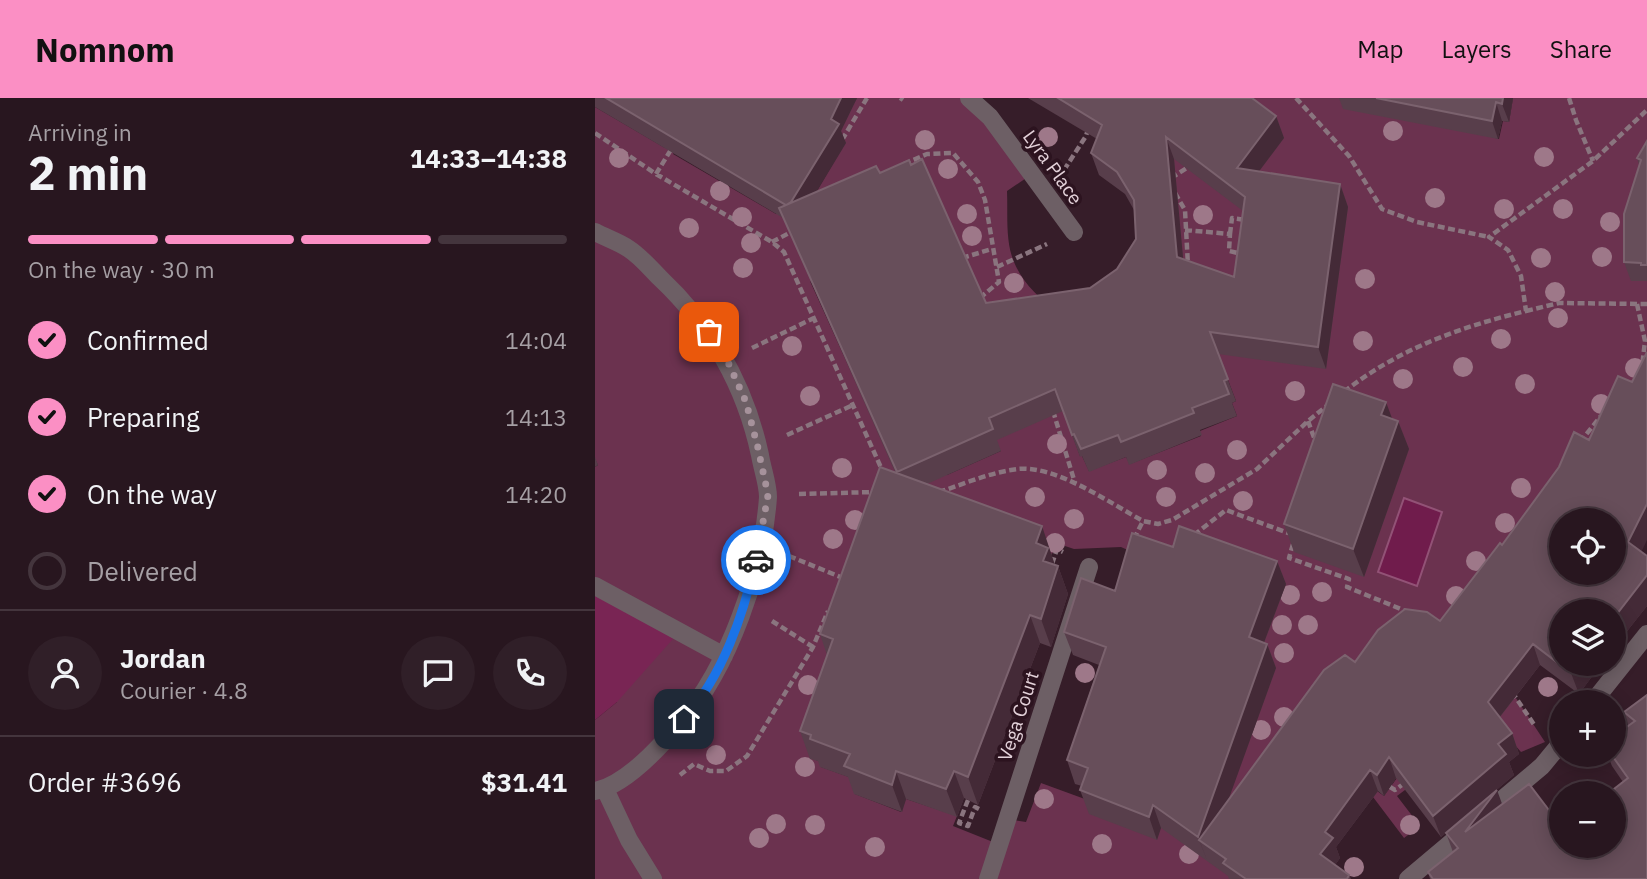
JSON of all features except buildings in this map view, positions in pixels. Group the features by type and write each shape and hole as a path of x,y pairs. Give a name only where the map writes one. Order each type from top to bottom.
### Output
{"street":[{"name":"Lyra Place","path":"969,98 990,117 1074,232"},
{"path":"595,232 629,249 674,291 709,332 727,360 746,402 768,495 746,603 724,656 697,704 657,750 600,790 653,879"},
{"name":"Vega Court","path":"988,879 1089,567"},
{"path":"595,586 724,656"},
{"path":"1603,690 1647,634"},
{"path":"1408,879 1549,758"}],"path":[{"path":"842,140 867,98"},
{"path":"1296,98 1349,156 1382,209 1417,222 1489,237 1509,250 1521,276 1526,312"},
{"path":"1569,98 1594,161"},
{"path":"1489,237 1594,161 1647,110"},
{"path":"1048,195 1086,136 1091,119"},
{"path":"595,134 656,174 772,242 784,252 886,480"},
{"path":"656,174 676,140"},
{"path":"902,166 927,153 953,153 978,182 985,200 999,282 971,302"},
{"path":"1163,172 1168,181 1193,164"},
{"path":"1173,190 1185,210 1188,271"},
{"path":"1247,254 1229,251 1231,218 1252,221"},
{"path":"772,242 804,226"},
{"path":"1185,230 1230,234"},
{"path":"997,267 1074,232"},
{"path":"952,260 992,249"},
{"path":"935,493 982,477 1020,469 1047,472 1143,521 1158,524 1172,520 1257,469 1308,421 1367,374 1428,341 1481,322 1559,303 1647,304"},
{"path":"1637,304 1645,341 1641,371"},
{"path":"727,360 814,318"},
{"path":"1049,401 1075,484"},
{"path":"758,448 853,405"},
{"path":"1573,451 1608,407"},
{"path":"1308,421 1319,452"},
{"path":"869,504 873,492"},
{"path":"768,495 883,492"},
{"path":"1187,541 1226,510 1295,536 1289,558 1349,579 1347,587 1416,615"},
{"path":"1089,567 1125,557 1143,521"},
{"path":"760,543 855,582"},
{"path":"1049,572 1057,549"},
{"path":"838,589 843,576"},
{"path":"680,775 694,764 710,771 726,771 747,756 813,647 833,601"},
{"path":"746,603 813,647"},
{"path":"1508,685 1549,738"},
{"path":"1391,787 1395,790 1417,774"},
{"path":"968,800 959,823 968,826 975,807"}],"shaded area":[{"path":"857,98 969,98 1032,174 1007,191 1009,245 1021,276 1043,301 1112,347 1155,168 1230,98 1345,98 1499,139 1503,121 1509,122 1513,98 1647,98 1647,172 1632,281 1647,281 1647,389 1555,504 1233,879 595,879 595,720 617,702 595,586 595,467 598,465 595,459 595,107 665,148 680,142 673,154 776,214 818,189 845,143 835,136","holes":["810,281 1001,451 947,475 863,398","1209,330 1236,401 1232,403 1237,416 1200,431 1201,436 1130,464 1126,457 1089,471 1080,456 1054,386","918,505 1052,554 1056,543 1074,549 1121,547 1141,556 1093,802 1041,783 1026,822 1007,819 998,844 953,826 957,816 906,799 901,812 855,794 860,781 821,767 821,762 811,758"]},
{"path":"1404,498 1442,512 1417,586 1378,572"},
{"path":"595,586 680,631 617,702 595,720"},
{"path":"1500,674 1545,742 1521,752 1495,722 1397,796 1420,826 1404,838 1373,797 1377,791 1384,796 1430,732"}],"way so far":[{"path":"709,332 727,360 746,402 768,495 756,560"}],"route":[{"path":"684,719 697,704 724,656 746,603 756,560"}]}
